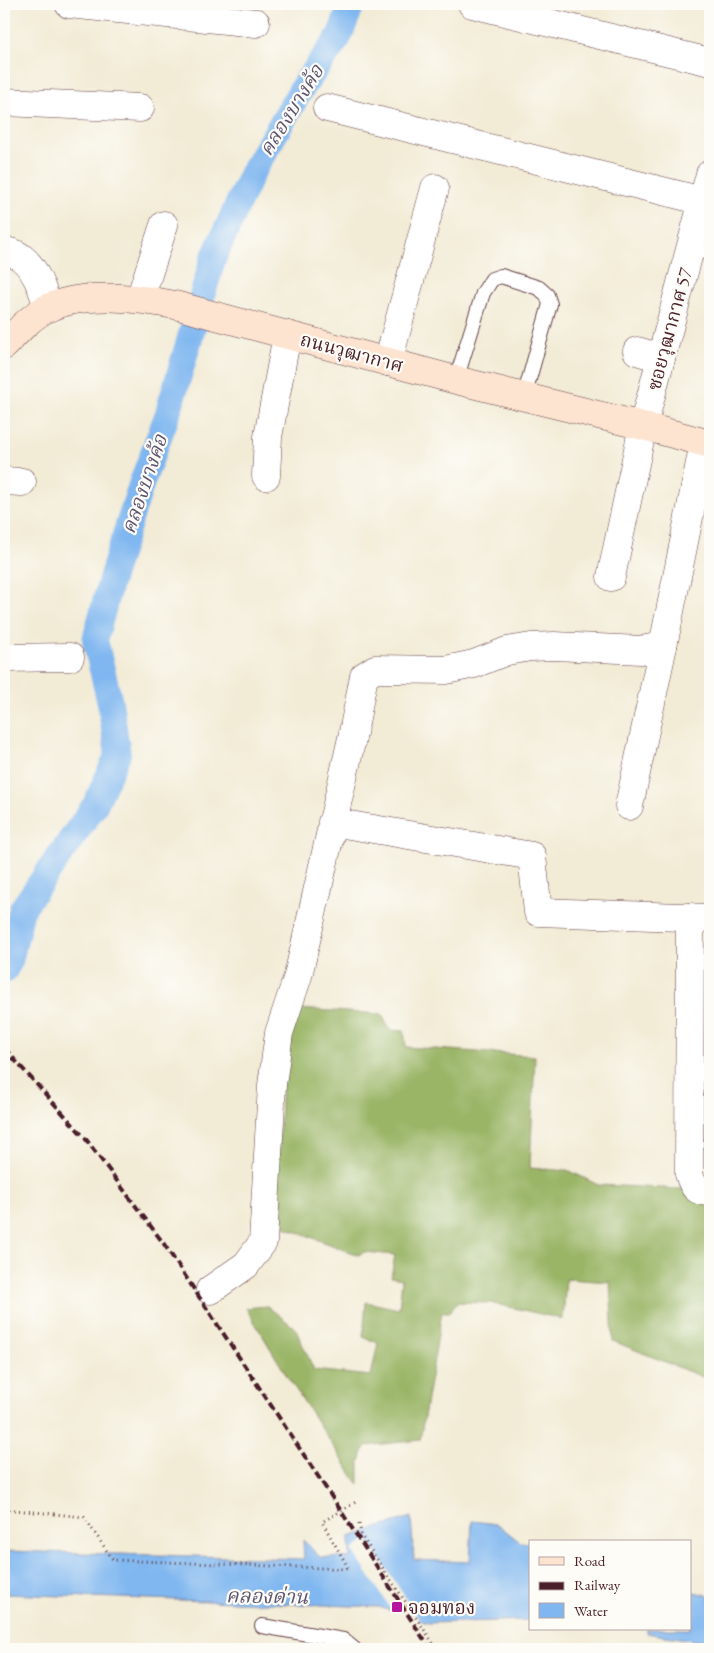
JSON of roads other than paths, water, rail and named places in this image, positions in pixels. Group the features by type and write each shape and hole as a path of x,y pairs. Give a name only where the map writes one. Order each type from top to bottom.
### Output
{"main road":[{"name":"ถนนวุฒากาศ","path":"4,346 20,329 48,308 70,301 103,298 140,299 175,305 456,380 643,426 707,444"}],"street":[{"path":"69,4 256,24"},
{"path":"472,4 710,62"},
{"path":"4,102 140,108"},
{"path":"327,108 703,201"},
{"name":"ซอยวุฒากาศ 57","path":"611,576 643,426 649,355 700,251 703,201 710,174"},
{"path":"388,362 436,188"},
{"path":"140,299 164,225"},
{"path":"4,251 12,252 24,260 35,274 43,290 48,308"},
{"path":"266,476 268,437 288,335"},
{"path":"628,806 707,444"},
{"path":"210,1290 246,1265 263,1242 272,1085 279,1033 298,976 352,738 364,676 375,669 446,670 474,664 507,651 531,647 554,646 641,650 663,646"},
{"path":"4,658 70,657"},
{"path":"332,822 532,856 538,912 700,917 689,1174 692,1184 701,1192 710,1192"}],"lane":[{"path":"456,380 484,293 492,278 501,276 539,288 547,295 550,304 524,397"},
{"path":"262,1626 343,1640 354,1649"}],"water":[{"name":"คลองด่าน","path":"411,1517 414,1560 470,1562 472,1521 497,1524 520,1542 529,1543 529,1620 428,1623 379,1607 4,1594 4,1551 304,1559 303,1540 320,1557 350,1558 349,1537"},
{"path":"692,1592 710,1596 710,1643 647,1633 647,1630 692,1630"}],"waterway":[{"name":"คลองบางค้อ","path":"4,971 10,961 22,909 95,805 118,754 110,703 95,640 112,576 142,482 168,413 213,259 252,173 302,88 339,37 352,4"}],"railway":[{"path":"4,1048 85,1138 164,1244 430,1649"}],"place":[{"name":"จอมทอง","path":"397,1607"}]}
